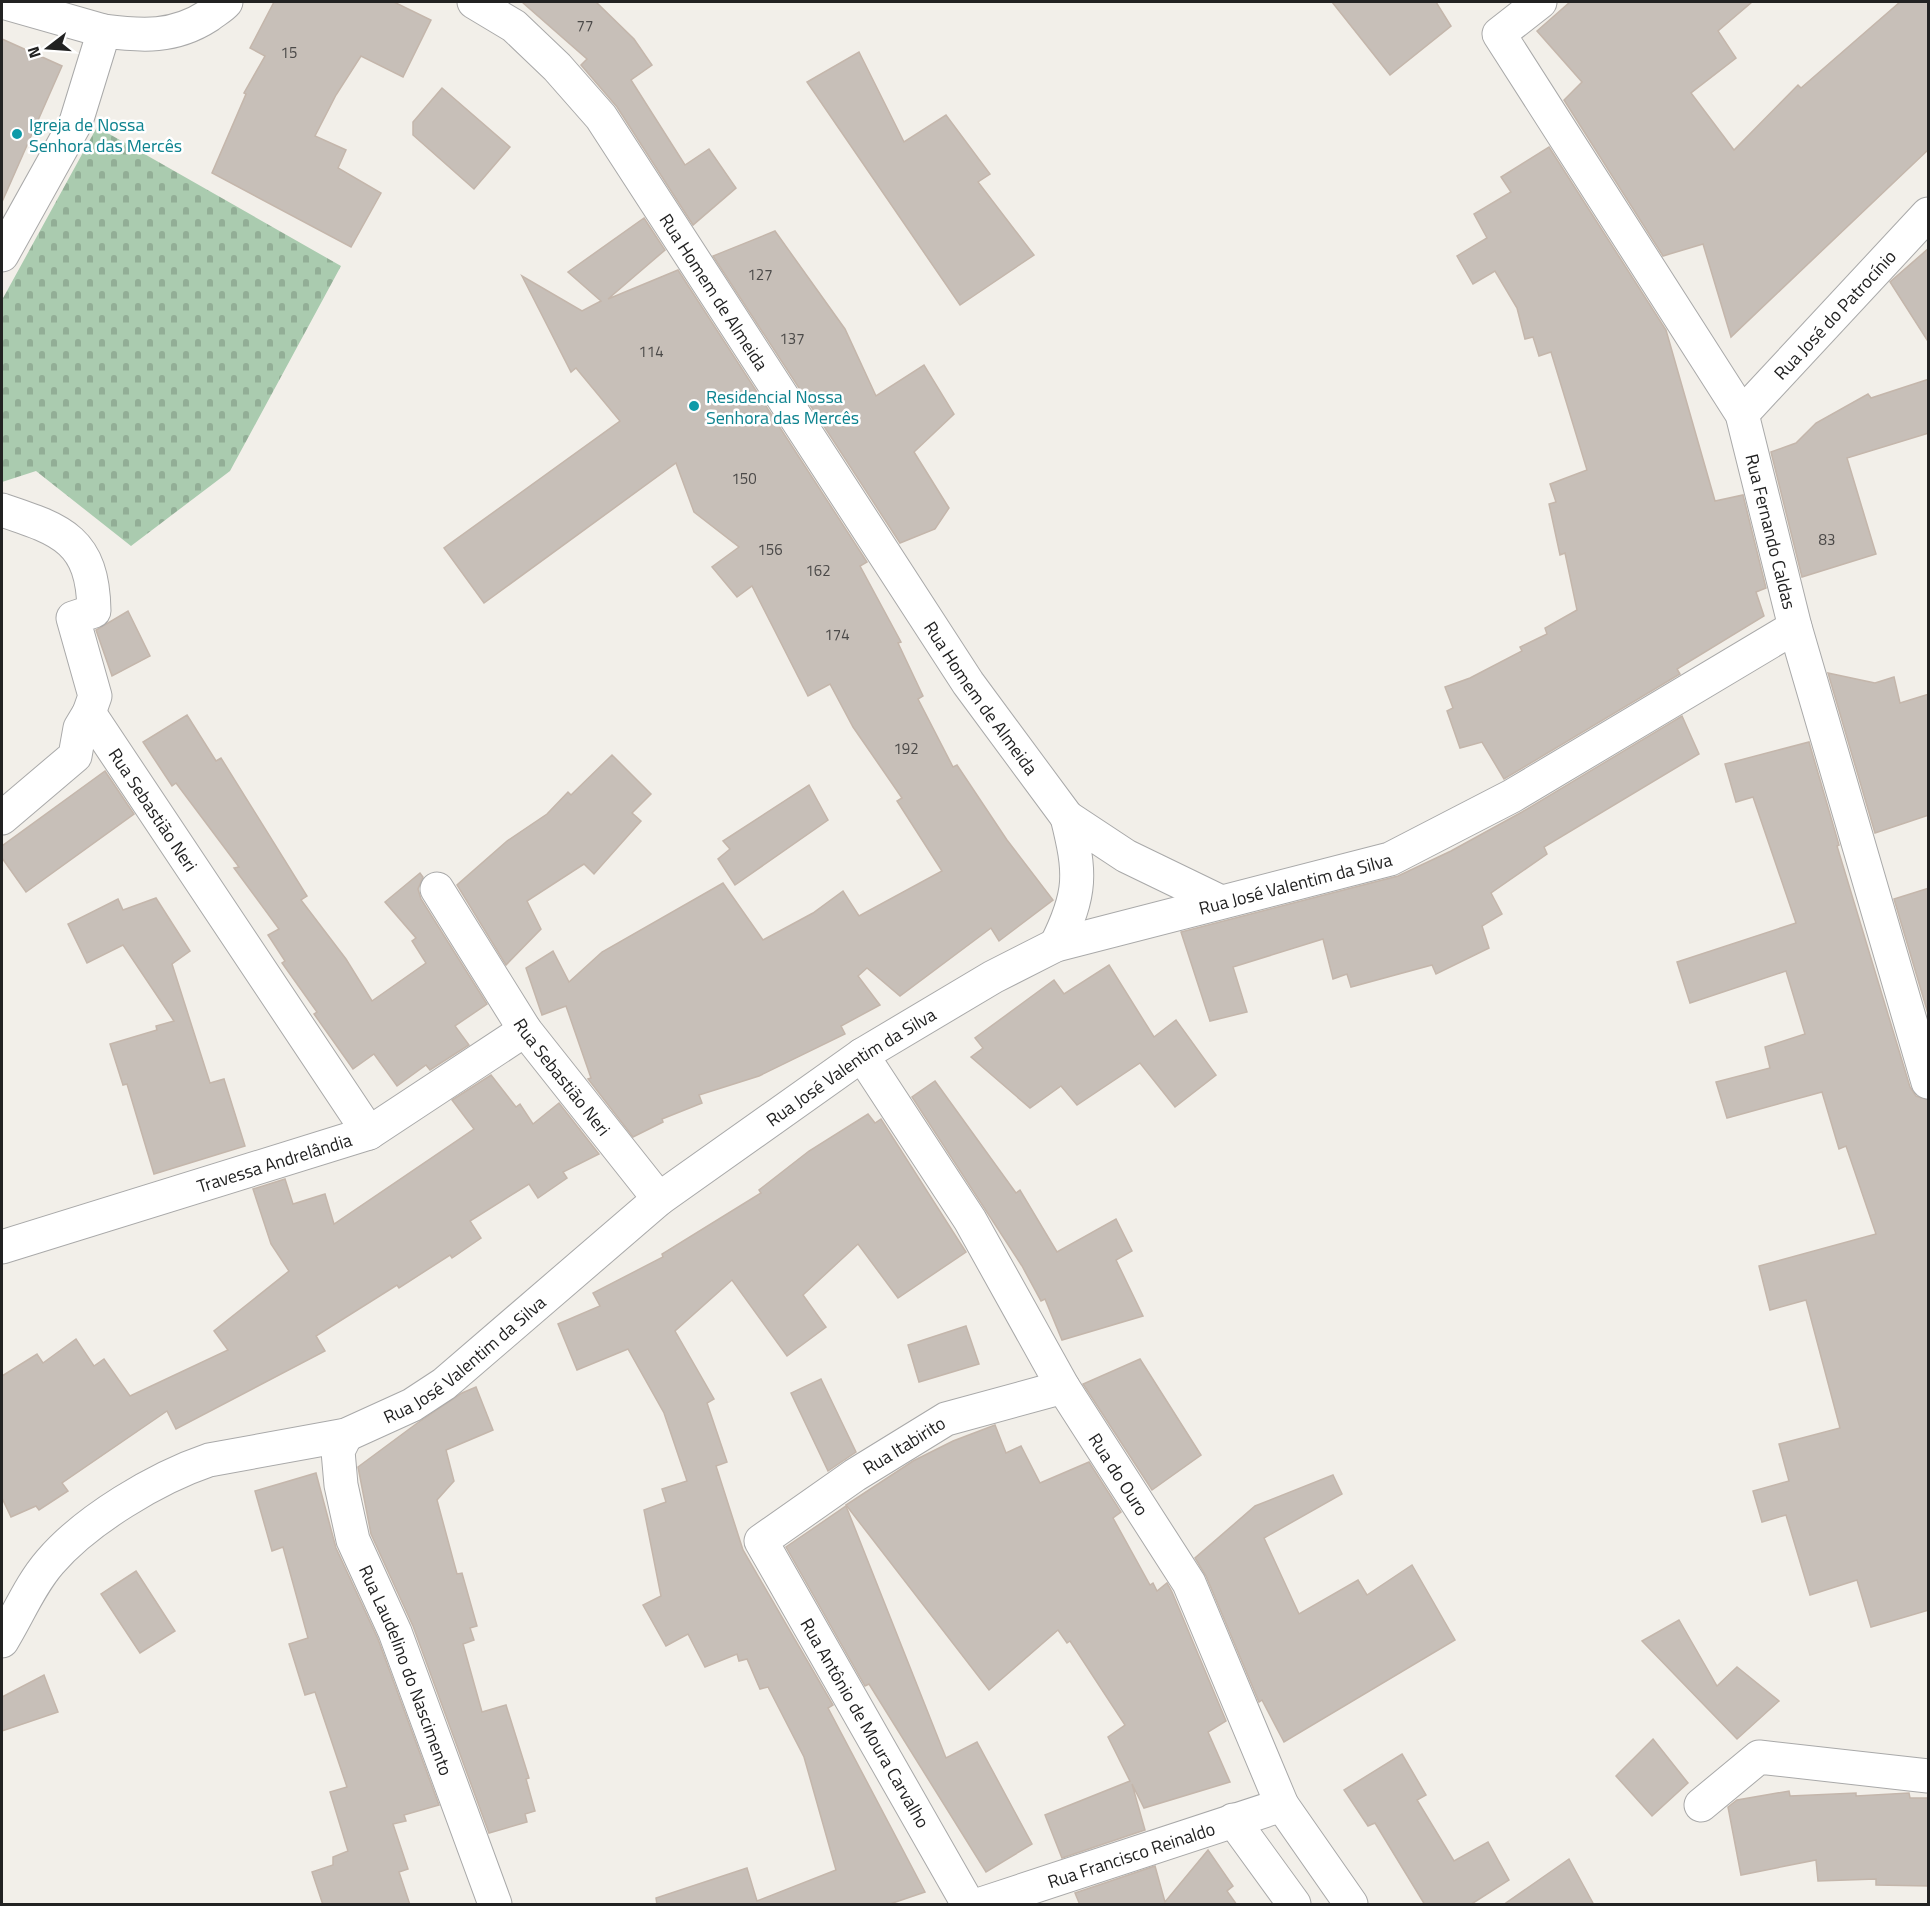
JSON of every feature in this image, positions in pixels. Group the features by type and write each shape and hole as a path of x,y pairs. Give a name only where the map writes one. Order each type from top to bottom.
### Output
{"street":[{"path":"2,2 104,31 138,36 166,34 191,27 226,2"},
{"name":"Rua Homem de Almeida","path":"474,2 514,26 557,67 601,117 968,683 1067,817"},
{"name":"Rua Fernando Caldas","path":"1540,2 1499,34 1742,414 1796,627 1929,1082"},
{"path":"2,255 76,122 104,31"},
{"name":"Rua José do Patrocínio","path":"1742,414 1929,214"},
{"path":"2,510 57,530 77,548 90,572 94,611 73,618 95,696 80,728 75,756 2,818"},
{"name":"Rua José Valentim da Silva","path":"2,1641 49,1562 85,1530 172,1475 208,1460 346,1435 412,1405 444,1384 659,1198 862,1055 993,977 1056,945 1219,901 1390,859 1512,796 1796,627"},
{"name":"Rua Sebastião Neri","path":"89,713 369,1133"},
{"path":"1067,817 1126,856 1219,901"},
{"path":"1056,945 1070,918 1078,884 1077,857 1067,817"},
{"name":"Rua Sebastião Neri","path":"437,889 525,1030 659,1198"},
{"name":"Travessa Andrelândia","path":"2,1247 369,1133 525,1030"},
{"name":"Rua do Ouro","path":"862,1055 970,1220 1062,1387 1189,1583 1282,1805 1351,1905"},
{"name":"Rua Itabirito","path":"761,1541 855,1475 946,1419 1062,1387"},
{"name":"Rua Laudelino do Nascimento","path":"346,1435 338,1451 341,1485 353,1540 395,1632 495,1905"},
{"name":"Rua Antônio de Moura Carvalho","path":"761,1541 968,1905"},
{"path":"1701,1805 1759,1757 1929,1776"},
{"name":"Rua Francisco Reinaldo","path":"981,1905 1282,1805"},
{"path":"1233,1820 1294,1905"}],"green space":[{"path":"97,127 341,266 230,471 131,546 36,471 2,482 2,300"}],"building":[{"path":"274,2 394,2 431,20 403,77 361,56 336,95 315,136 346,150 338,168 381,193 351,247 212,173 246,94 244,93 265,56 250,48"},
{"path":"522,2 596,2 634,39 652,65 631,80 685,165 709,149 736,188 693,225 617,107 581,65 587,59"},
{"path":"1332,2 1436,2 1451,26 1390,75"},
{"path":"1570,2 1752,2 1718,31 1736,58 1691,93 1734,150 1798,85 1801,88 1900,2 1929,2 1929,149 1731,337 1703,244 1663,256 1564,100 1582,82 1537,31"},
{"name":"Igreja de Nossa Senhora das Mercês","path":"2,39 62,66 2,202"},
{"path":"859,52 904,142 946,115 990,174 978,182 1034,255 960,305 807,82"},
{"path":"442,88 510,147 474,189 413,135 413,122"},
{"path":"1549,147 1666,330 1715,501 1743,495 1766,588 1756,592 1764,616 1677,669 1680,674 1504,779 1482,742 1460,748 1447,711 1453,708 1445,687 1470,678 1522,651 1520,647 1547,634 1545,628 1577,610 1565,553 1560,555 1549,504 1556,502 1550,484 1587,470 1551,352 1539,356 1533,337 1525,339 1517,308 1495,271 1473,284 1457,256 1487,238 1474,214 1511,192 1501,177"},
{"path":"644,218 665,250 608,299 678,270 867,562 860,566 901,642 898,643 923,696 918,699 953,767 957,765 1007,840 1053,900 999,941 991,928 900,996 867,968 858,976 880,1005 841,1026 845,1034 759,1076 699,1095 702,1103 662,1119 663,1122 633,1137 588,1079 591,1078 566,1006 542,1015 526,968 553,951 569,982 602,952 723,883 763,940 813,913 843,891 859,916 942,871 897,801 902,798 853,727 830,684 808,696 752,586 737,597 712,567 739,547 694,512 676,463 484,603 444,548 620,421 576,368 571,372 522,276 582,311 601,301 568,272"},
{"path":"775,231 845,329 876,396 924,365 954,414 914,452 949,508 935,529 900,543 713,256"},
{"path":"1929,248 1929,343 1890,282"},
{"path":"1929,379 1929,433 1847,458 1876,554 1802,577 1771,452 1796,443 1816,423 1868,394 1871,398"},
{"path":"128,611 150,656 112,676 96,630"},
{"path":"1828,673 1875,683 1894,677 1900,703 1929,694 1929,815 1875,833"},
{"path":"187,715 216,761 221,758 307,896 301,900 346,959 372,1001 426,963 412,941 416,938 385,902 420,873 423,877 418,889 421,899 487,1004 455,1026 469,1045 430,1070 426,1065 397,1086 374,1054 353,1069 314,1014 317,1012 282,963 285,961 268,935 279,929 234,868 239,867 176,783 172,786 143,742"},
{"path":"1682,716 1699,754 1544,847 1547,854 1491,893 1502,914 1482,926 1489,948 1436,974 1432,965 1351,987 1347,974 1333,979 1323,939 1233,967 1247,1012 1210,1021 1181,932 1398,876 1451,851 1522,812"},
{"path":"1809,742 1839,845 1837,846 1910,1087 1916,1096 1929,1100 1929,1610 1871,1627 1857,1580 1810,1595 1786,1515 1762,1522 1753,1491 1789,1481 1779,1444 1840,1428 1806,1300 1770,1310 1759,1266 1876,1234 1846,1146 1839,1149 1822,1092 1727,1118 1716,1082 1770,1068 1765,1047 1805,1034 1786,971 1690,1003 1677,962 1796,923 1753,797 1736,802 1725,764"},
{"path":"612,755 651,794 632,813 641,821 594,874 584,864 527,901 541,929 506,965 457,885 507,841 547,814 568,792 571,795"},
{"path":"105,771 134,814 26,892 2,858 2,846"},
{"path":"809,785 828,820 735,885 718,859 730,849 723,841"},
{"path":"1929,888 1929,1017 1894,899"},
{"path":"156,898 190,951 172,964 210,1083 224,1079 245,1146 154,1174 127,1084 123,1085 110,1044 157,1030 156,1026 174,1021 123,945 87,963 68,924 118,899 123,910"},
{"path":"1109,965 1154,1037 1176,1020 1216,1075 1175,1107 1140,1063 1077,1105 1061,1086 1030,1108 971,1057 983,1048 975,1038 1054,980 1064,994"},
{"path":"491,1075 516,1107 520,1104 533,1124 559,1103 599,1154 563,1172 567,1178 538,1198 529,1184 470,1221 481,1238 452,1258 450,1255 399,1288 397,1285 316,1336 325,1351 176,1429 167,1411 62,1483 68,1491 39,1510 36,1506 11,1517 2,1498 2,1376 37,1354 43,1363 76,1339 94,1366 104,1359 130,1396 228,1350 214,1331 289,1271 271,1244 253,1189 285,1179 293,1204 325,1194 334,1224 474,1129 452,1100"},
{"path":"935,1081 1016,1193 1020,1190 1057,1252 1116,1219 1132,1251 1116,1260 1143,1316 1062,1340 1045,1299 1041,1301 1022,1266 912,1097"},
{"path":"868,1114 875,1123 881,1119 966,1252 898,1298 858,1244 803,1295 826,1327 787,1356 732,1280 675,1331 714,1399 707,1403 727,1462 716,1466 743,1550 833,1705 828,1708 925,1892 887,1905 657,1905 656,1898 747,1868 757,1901 836,1870 804,1757 768,1687 760,1689 747,1659 739,1661 737,1654 705,1667 688,1634 666,1646 643,1605 661,1596 644,1510 666,1502 662,1489 687,1481 664,1413 628,1349 577,1370 558,1324 600,1306 593,1293 663,1257 662,1254 761,1193 759,1190 809,1151"},
{"path":"966,1326 979,1364 919,1382 908,1345"},
{"path":"1140,1359 1201,1455 1152,1490 1083,1384"},
{"path":"821,1379 856,1452 828,1471 791,1393"},
{"path":"476,1387 493,1430 446,1450 454,1481 437,1500 457,1574 462,1573 477,1626 470,1628 474,1640 463,1644 482,1712 506,1705 529,1778 526,1779 535,1811 525,1814 527,1822 489,1833 413,1626 371,1534 358,1467 416,1424 462,1393"},
{"path":"995,1425 1006,1453 1021,1446 1040,1483 1089,1462 1121,1512 1113,1518 1150,1585 1153,1583 1157,1591 1167,1583 1172,1592 1226,1721 1208,1732 1230,1782 1144,1808 1132,1784 1145,1830 1062,1858 1045,1815 1130,1781 1108,1737 1125,1725 1070,1641 1067,1643 1058,1630 989,1690 846,1505 913,1461 953,1441"},
{"path":"316,1473 336,1548 378,1639 439,1805 404,1815 406,1821 393,1824 408,1869 399,1872 410,1905 323,1905 312,1872 333,1865 333,1857 348,1851 330,1792 347,1787 315,1692 305,1695 289,1644 308,1638 283,1547 272,1551 255,1491"},
{"path":"1333,1475 1342,1494 1264,1538 1299,1614 1358,1580 1367,1595 1412,1565 1455,1640 1284,1742 1262,1700 1259,1702 1206,1576 1195,1558 1255,1506"},
{"path":"846,1506 946,1758 977,1742 1032,1844 986,1872 869,1684 865,1686 786,1547"},
{"path":"136,1571 175,1631 140,1653 101,1594"},
{"path":"1679,1620 1717,1686 1737,1667 1779,1701 1737,1739 1642,1641"},
{"path":"44,1675 58,1712 2,1731 2,1697"},
{"path":"1653,1739 1688,1783 1652,1816 1616,1776"},
{"path":"1402,1754 1426,1795 1417,1800 1454,1861 1488,1842 1509,1880 1470,1905 1425,1905 1375,1823 1368,1826 1344,1790"},
{"path":"1789,1791 1790,1796 1909,1793 1910,1798 1929,1798 1929,1886 1876,1885 1876,1879 1818,1881 1816,1860 1741,1875 1728,1807 1737,1800"},
{"path":"1208,1850 1233,1886 1227,1891 1237,1905 1080,1905 1075,1893 1155,1866 1165,1902"},
{"path":"1569,1859 1594,1905 1503,1905"}],"place":[{"name":"Igreja de Nossa Senhora das Mercês","path":"17,134"},
{"name":"Residencial Nossa Senhora das Mercês","path":"694,406"}]}
